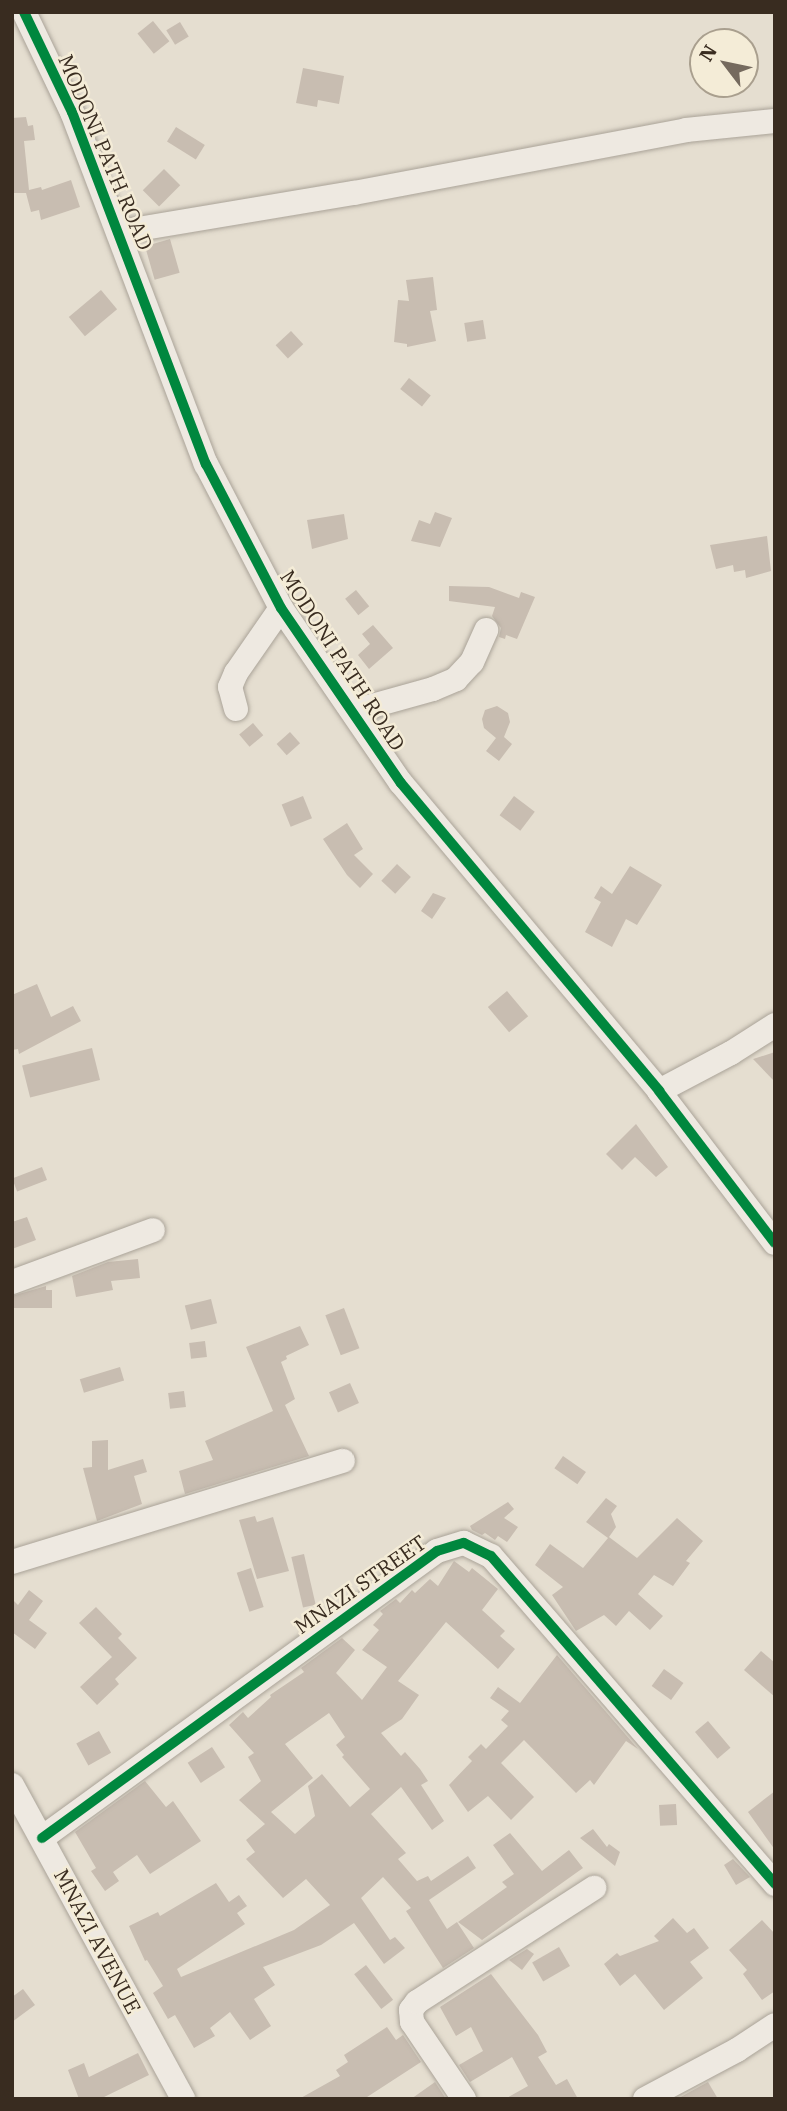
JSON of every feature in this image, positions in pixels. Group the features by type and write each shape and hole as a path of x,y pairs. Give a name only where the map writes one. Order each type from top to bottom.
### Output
{"street":[{"name":"MODONI PATH ROAD","path":"24,12 72,113 120,232 206,464 281,608 401,783 659,1091 775,1243"},
{"path":"120,232 354,194 686,130 775,121"},
{"path":"236,709 230,687 236,673 281,608"},
{"path":"354,711 433,689 456,679 472,663 486,630"},
{"path":"659,1091 731,1053 775,1025"},
{"path":"12,1282 153,1230"},
{"path":"12,1562 344,1461"},
{"name":"MNAZI STREET","path":"42,1838 437,1551 464,1543 491,1556 775,1884"},
{"name":"MNAZI AVENUE","path":"12,1785 183,2099"},
{"path":"464,2099 412,2022 411,2010 417,2001 594,1888"},
{"path":"645,2099 775,2025"}],"building":[{"path":"153,21 169,41 154,54 137,34"},
{"path":"180,22 189,37 175,45 166,30"},
{"path":"303,68 344,76 339,104 318,100 317,107 296,103"},
{"path":"26,117 28,126 33,125 35,140 24,141 29,190 41,187 42,190 71,180 80,207 41,220 39,210 31,212 26,193 12,193 12,118"},
{"path":"176,127 205,145 196,159 167,141"},
{"path":"164,169 180,185 159,206 143,190"},
{"path":"170,239 180,273 155,280 145,246"},
{"path":"433,277 437,310 430,311 436,341 407,347 407,344 394,342 398,300 409,301 406,280"},
{"path":"101,290 117,309 85,336 69,317"},
{"path":"483,320 486,339 467,342 464,323"},
{"path":"291,331 303,344 288,358 276,345"},
{"path":"409,378 431,396 422,407 400,389"},
{"path":"435,512 452,518 440,547 411,541 419,520 430,524"},
{"path":"344,514 348,539 312,549 307,520"},
{"path":"767,536 771,571 746,578 745,570 734,572 733,565 716,569 710,545"},
{"path":"449,586 489,587 519,598 521,592 535,597 517,639 506,635 505,639 499,637 501,628 492,616 495,607 449,601"},
{"path":"356,590 369,606 358,615 345,599"},
{"path":"373,625 393,648 369,669 358,655 370,644 362,634"},
{"path":"497,706 508,713 510,722 504,737 512,744 499,761 486,751 496,738 484,728 482,719 485,710"},
{"path":"253,723 263,735 249,747 239,735"},
{"path":"290,732 300,743 287,755 277,744"},
{"path":"303,796 312,818 291,827 282,805"},
{"path":"514,796 535,812 520,831 500,815"},
{"path":"347,823 363,849 354,855 373,874 360,888 347,875 323,839"},
{"path":"397,864 411,877 395,894 381,881"},
{"path":"630,866 662,885 637,925 626,919 612,947 585,932 601,902 594,898 601,886 612,894"},
{"path":"433,893 446,898 432,919 421,911"},
{"path":"37,984 51,1017 73,1006 81,1021 19,1054 18,1049 12,1050 12,995"},
{"path":"507,991 528,1016 509,1032 488,1007"},
{"path":"92,1048 100,1080 30,1097 22,1065"},
{"path":"775,1052 775,1082 753,1059"},
{"path":"636,1124 668,1167 656,1177 635,1157 622,1170 606,1154"},
{"path":"42,1167 47,1180 17,1192 12,1178"},
{"path":"27,1217 36,1240 12,1249 12,1222"},
{"path":"138,1259 140,1278 111,1281 113,1290 76,1297 72,1276 108,1262"},
{"path":"46,1286 46,1290 52,1290 52,1308 12,1308 12,1296"},
{"path":"211,1299 217,1323 191,1330 185,1306"},
{"path":"344,1308 359,1348 341,1355 325,1315"},
{"path":"300,1326 309,1345 286,1356 287,1359 281,1362 295,1399 285,1405 309,1456 185,1494 179,1471 213,1460 205,1441 273,1411 246,1347"},
{"path":"205,1341 207,1357 191,1359 189,1343"},
{"path":"120,1367 124,1380 84,1393 80,1379"},
{"path":"350,1383 359,1403 338,1412 329,1392"},
{"path":"184,1391 186,1407 170,1409 168,1393"},
{"path":"108,1440 108,1470 143,1459 147,1472 134,1476 142,1504 97,1521 83,1468 92,1467 92,1441"},
{"path":"563,1456 586,1472 577,1484 554,1468"},
{"path":"606,1498 617,1506 611,1514 616,1527 609,1537 637,1558 677,1518 703,1541 686,1561 690,1563 673,1586 654,1575 638,1594 663,1616 650,1630 629,1611 616,1626 604,1615 576,1631 552,1595 563,1587 535,1565 550,1544 583,1568 608,1538 586,1522"},
{"path":"508,1502 514,1509 504,1518 518,1527 507,1542 498,1536 495,1540 485,1533 482,1535 472,1530 470,1526"},
{"path":"255,1516 257,1522 273,1517 289,1571 257,1579 239,1520"},
{"path":"304,1554 316,1605 303,1608 291,1557"},
{"path":"454,1561 469,1572 472,1568 498,1589 482,1610 505,1631 500,1636 515,1649 498,1669 446,1622 398,1681 419,1695 402,1719 381,1733 401,1756 405,1752 420,1769 428,1781 421,1785 444,1821 432,1830 401,1787 371,1814 406,1853 398,1859 417,1881 428,1876 431,1881 468,1856 476,1868 429,1900 447,1929 457,1922 474,1948 443,1968 406,1911 411,1908 383,1877 361,1898 390,1940 395,1937 405,1948 384,1964 354,1923 321,1945 263,1967 275,1985 254,1999 271,2026 250,2040 230,2012 210,2028 215,2036 194,2048 175,2015 168,2019 153,1993 163,1986 147,1960 145,1961 129,1926 158,1912 160,1916 216,1883 229,1902 239,1895 247,1906 237,1913 245,1924 177,1969 181,1977 294,1930 330,1905 306,1879 283,1898 246,1859 255,1852 246,1840 265,1824 239,1800 261,1781 248,1757 254,1753 229,1725 243,1712 248,1718 271,1697 270,1695 304,1672 301,1668 342,1638 355,1650 336,1673 362,1700 387,1667 362,1650 379,1630 373,1625 383,1614 380,1611 396,1599 400,1603 412,1590 415,1593 430,1579 438,1586","holes":["329,1713 345,1737 336,1745 344,1755 342,1757 370,1789 350,1807 322,1774 308,1786 315,1816 295,1834 271,1812 313,1778 285,1744"]},
{"path":"251,1568 264,1607 249,1612 237,1573"},
{"path":"29,1590 43,1601 29,1620 47,1633 35,1649 12,1632 12,1599 18,1605"},
{"path":"96,1607 122,1634 118,1638 137,1658 115,1679 119,1684 97,1705 80,1687 112,1657 79,1623"},
{"path":"761,1651 775,1663 775,1697 744,1670"},
{"path":"557,1655 638,1749 626,1741 594,1785 590,1780 576,1793 524,1740 501,1763 534,1797 511,1820 488,1796 468,1812 449,1785 472,1761 468,1757 481,1744 486,1749 508,1726 501,1720 509,1711 490,1698 498,1687 520,1703"},
{"path":"664,1669 683,1683 671,1700 652,1686"},
{"path":"708,1721 730,1748 717,1759 695,1732"},
{"path":"99,1731 111,1753 88,1765 76,1744"},
{"path":"212,1747 225,1767 201,1783 188,1763"},
{"path":"145,1781 166,1807 173,1801 201,1841 150,1874 137,1855 113,1872 119,1881 105,1891 91,1871 96,1868 75,1832"},
{"path":"775,1791 775,1850 748,1812"},
{"path":"676,1804 677,1825 660,1826 659,1805"},
{"path":"593,1829 607,1847 609,1844 620,1852 615,1866 580,1838"},
{"path":"510,1833 542,1871 569,1850 583,1868 482,1940 458,1922 507,1887 502,1882 514,1874 493,1845"},
{"path":"733,1859 750,1877 736,1885 724,1865"},
{"path":"673,1918 687,1933 694,1928 709,1948 690,1962 703,1978 664,2010 635,1974 620,1986 604,1964 617,1953 620,1956 659,1941 654,1936"},
{"path":"762,1920 775,1934 775,1991 762,2000 743,1974 747,1970 729,1950"},
{"path":"559,1947 570,1966 543,1982 532,1962"},
{"path":"527,1949 534,1954 522,1970 509,1960"},
{"path":"366,1965 393,2000 381,2009 354,1974"},
{"path":"491,1974 538,2035 547,2052 538,2057 556,2085 567,2079 578,2099 505,2099 528,2086 512,2057 470,2082 459,2065 483,2051 471,2027 456,2036 440,2007"},
{"path":"23,1989 35,2005 12,2022 12,1997"},
{"path":"387,2027 396,2040 403,2035 421,2062 364,2099 299,2099 340,2076 336,2070 348,2062 344,2055"},
{"path":"138,2053 149,2075 100,2099 79,2099 68,2070 84,2063 89,2077"},
{"path":"435,2082 446,2099 411,2099"},
{"path":"708,2082 718,2099 677,2099"}],"cycle path":[{"path":"24,12 72,112 206,464 281,608 401,783 659,1091 775,1243"},
{"path":"42,1838 437,1551 464,1543 491,1556 775,1884"}]}
